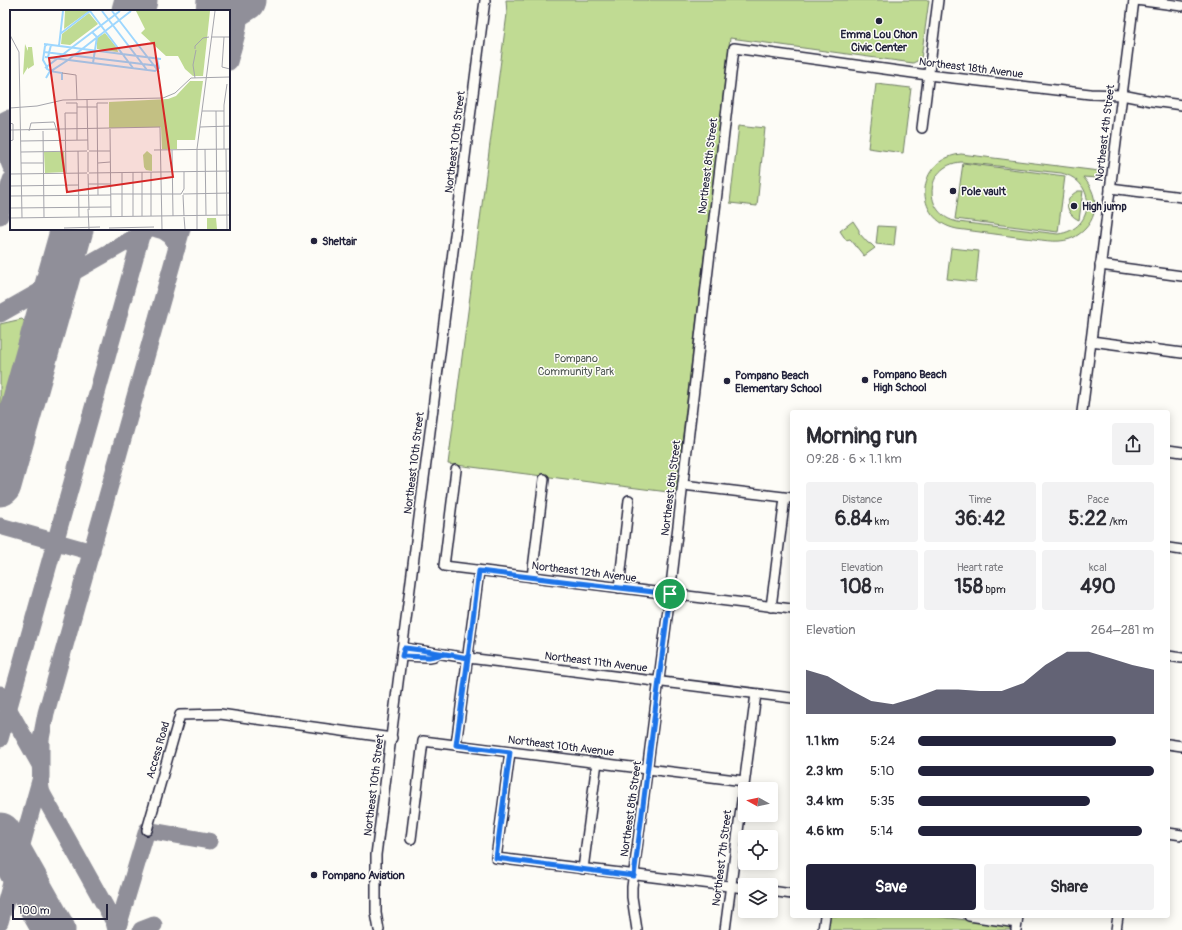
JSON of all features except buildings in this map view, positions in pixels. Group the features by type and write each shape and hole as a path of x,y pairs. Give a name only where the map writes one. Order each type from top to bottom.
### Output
{"street":[{"name":"Northeast 10th Street","path":"379,930 376,913 376,855 486,0"},
{"path":"922,128 938,0"},
{"path":"1135,0 1182,6"},
{"name":"Northeast 4th Street","path":"1082,410 1135,0"},
{"name":"Northeast 18th Avenue","path":"734,48 928,75 1090,94 1122,95 1182,105"},
{"name":"Northeast 8th Street","path":"637,930 632,897 634,876 660,682 734,48"},
{"path":"1110,188 1182,197"},
{"path":"1100,265 1182,276"},
{"path":"1091,341 1182,353"},
{"path":"1170,450 1182,452"},
{"name":"Northeast 12th Avenue","path":"456,470 444,566 790,609"},
{"path":"532,577 544,479"},
{"path":"683,485 789,498 771,607"},
{"path":"619,588 629,500"},
{"path":"1170,548 1182,550"},
{"path":"456,745 479,571"},
{"name":"Northeast 11th Avenue","path":"403,652 429,657 445,654 790,698"},
{"path":"1170,656 1182,658"},
{"name":"Northeast 7th Street","path":"725,930 756,694"},
{"name":"Access Road","path":"147,830 180,715 220,714 392,738"},
{"name":"Northeast 10th Avenue","path":"411,838 423,741 744,780"},
{"path":"1170,744 1182,746"},
{"path":"510,752 496,858 738,888"},
{"path":"583,869 597,762"},
{"path":"1170,833 1182,835"},
{"path":"778,892 790,894"},
{"path":"823,930 825,918"},
{"path":"983,918 1017,923"},
{"path":"1116,930 1118,918"}],"green space":[{"name":"Pompano Community Park","path":"506,0 929,0 921,59 913,63 730,38 676,493 448,464 507,14"},
{"path":"876,84 911,88 903,153 868,148"},
{"path":"739,125 765,128 757,206 730,203"},
{"path":"961,154 1099,171 1098,178 1083,177 1089,185 1094,198 1095,208 1093,217 1085,229 1078,235 1070,239 1059,241 957,229 942,223 932,214 926,203 925,190 928,178 935,167 946,158","holes":["961,162 1061,173 1073,178 1081,185 1086,195 1087,205 1085,215 1079,224 1070,231 1058,234 958,222 946,218 938,210 933,201 932,190 934,180 940,172 949,165"]},
{"path":"963,163 1065,176 1058,232 955,219"},
{"name":"High jump","path":"1078,191 1083,191 1079,220 1071,214 1068,206 1070,198"},
{"path":"853,221 859,230 859,233 875,248 864,256 850,239 846,240 840,231"},
{"path":"878,226 896,227 894,246 876,244"},
{"path":"951,248 979,251 976,282 947,279"},
{"path":"22,319 28,325 0,423 0,324"},
{"path":"829,918 950,918 1008,925 1010,930 827,930"}],"taxiway":[{"path":"204,10 205,0"},
{"path":"230,59 239,22 239,14 233,0"},
{"path":"0,150 4,150 10,165"},
{"path":"0,216 10,183"},
{"path":"0,739 143,230"},
{"path":"160,230 170,235 177,248"},
{"path":"0,922 41,777 41,739 46,713 182,230"},
{"path":"0,314 146,231"},
{"path":"0,526 92,552"},
{"path":"0,694 40,765 41,788 43,795 114,922 116,930"},
{"path":"117,930 147,830 209,841"},
{"path":"141,930 154,925"}],"runway":[{"path":"133,10 136,0"},
{"path":"228,10 244,0"},
{"path":"0,137 10,132"},
{"path":"0,485 72,230"},
{"path":"0,834 54,930"}],"place":[{"name":"Emma Lou Chon Civic Center","path":"879,21"},
{"name":"Pole vault","path":"953,191"},
{"name":"High jump","path":"1074,206"},
{"name":"Sheltair","path":"314,241"},
{"name":"Pompano Beach High School","path":"865,380"},
{"name":"Pompano Beach Elementary School","path":"727,381"},
{"name":"Pompano Aviation","path":"314,875"}],"route":[{"path":"670,594 479,571 468,658 417,649 404,648 402,656 429,657 445,654 468,658 456,745 510,752 496,858 634,876 670,594"}]}
